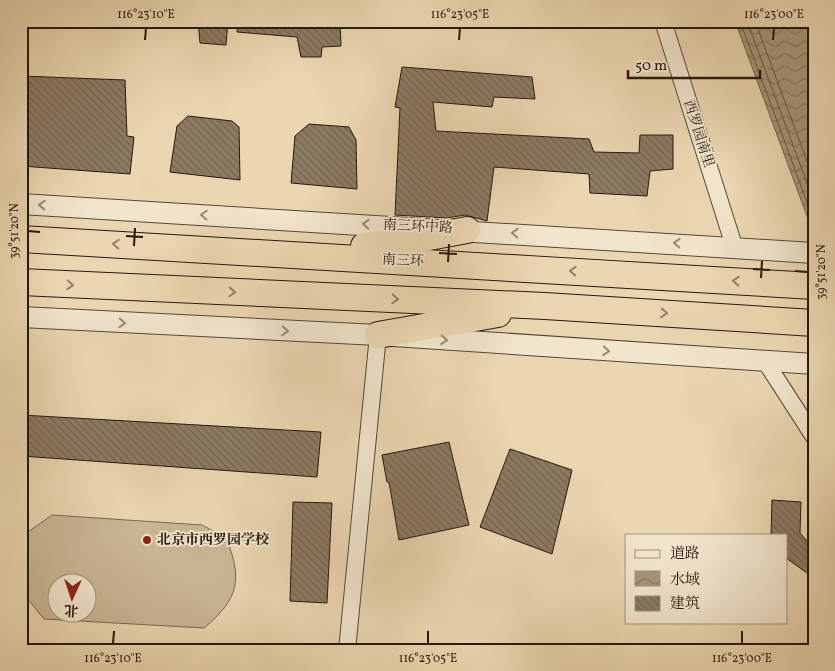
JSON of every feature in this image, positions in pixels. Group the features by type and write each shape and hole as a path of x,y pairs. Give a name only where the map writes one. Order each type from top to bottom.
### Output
{"highway":[{"path":"304,256 347,247 397,243 467,230"},
{"name":"南三环","path":"21,238 814,286"},
{"path":"21,282 545,306 814,323"},
{"path":"378,335 545,306"}],"street":[{"name":"西罗园南里","path":"663,21 734,246"},
{"name":"南三环中路","path":"21,204 734,246 814,253"},
{"path":"21,317 378,335 814,364"},
{"path":"348,650 378,335"},
{"path":"765,361 814,437"}],"shaded area":[{"path":"52,515 202,525 226,538 235,565 236,577 231,598 216,617 204,628 98,622 98,574 48,574 48,619 44,619 21,591 21,547 28,532"}],"water":[{"path":"735,21 814,21 814,235"}],"building":[{"path":"198,21 228,21 226,45 200,43"},
{"path":"238,21 340,21 341,46 322,47 321,57 301,57 297,37 237,32"},
{"path":"402,67 532,77 535,99 494,97 492,107 433,102 436,131 589,139 594,152 639,153 640,135 673,135 673,169 650,171 647,196 590,193 589,174 494,167 487,221 465,215 447,218 395,215 400,108 395,107"},
{"path":"21,76 125,80 127,136 134,137 130,174 21,166"},
{"path":"188,116 232,121 239,127 240,180 170,172 177,126"},
{"path":"309,124 349,127 356,140 357,189 291,183 295,136"},
{"path":"21,415 321,432 317,477 21,456"},
{"path":"449,442 469,525 399,540 389,482 387,482 382,455"},
{"path":"510,449 572,470 552,554 480,527"},
{"path":"772,500 801,502 800,533 814,545 814,578 788,559 788,534 771,534"},
{"path":"293,502 332,503 327,603 290,601"}],"place":[{"name":"北京市西罗园学校","path":"147,540"}]}
